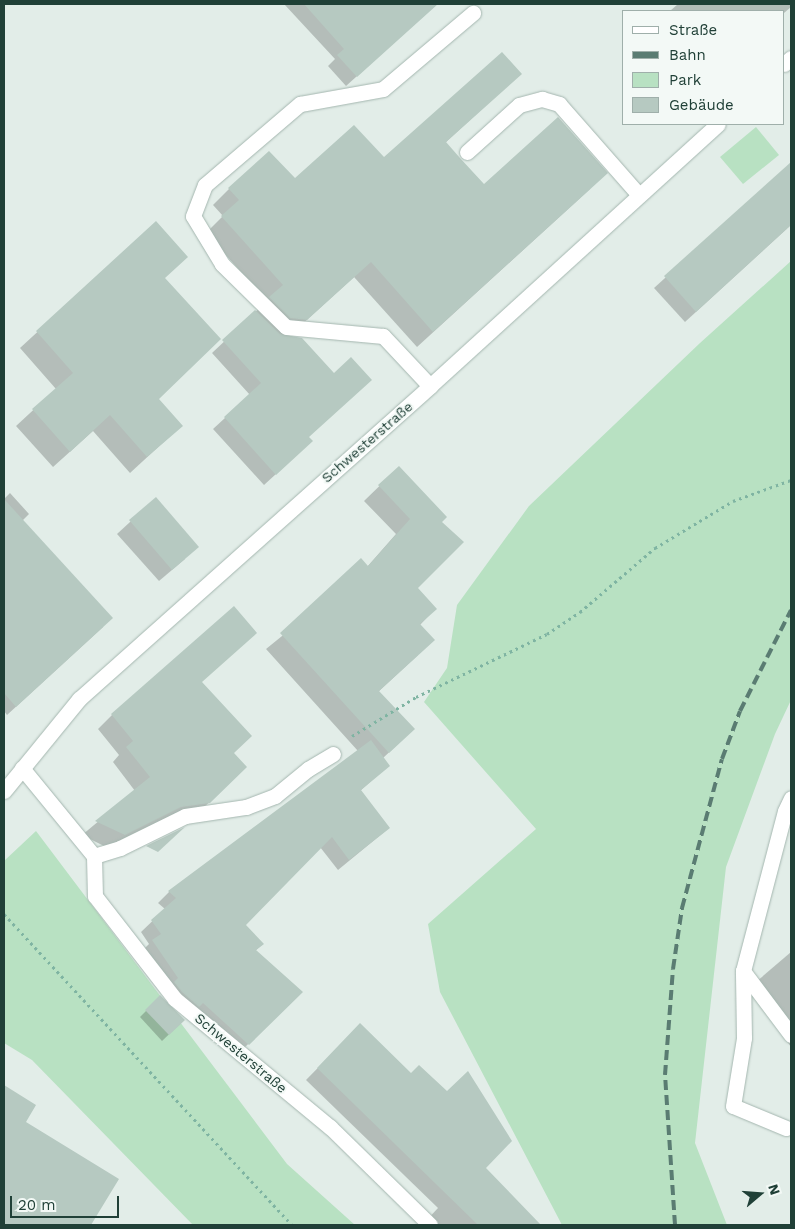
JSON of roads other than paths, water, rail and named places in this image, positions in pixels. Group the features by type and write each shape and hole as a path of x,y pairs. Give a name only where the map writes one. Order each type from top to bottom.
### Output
{"street":[{"path":"430,386 382,336 286,327 222,264 193,216 206,185 300,104 384,89 474,13"},
{"path":"467,152 519,105 542,99 559,104 639,195"},
{"name":"Schwesterstraße","path":"4,791 79,699 430,386 717,125"},
{"path":"22,768 94,856 120,848 185,816 246,806 275,796 308,769 333,754"},
{"path":"786,1128 733,1106 744,1038 743,971 784,811 791,798"},
{"name":"Schwesterstraße","path":"94,856 96,896 175,999 330,1127 430,1225"},
{"path":"743,971 791,1034"}],"railway":[{"path":"675,1225 665,1075 673,969 682,908 722,759 740,711 791,610"}]}
